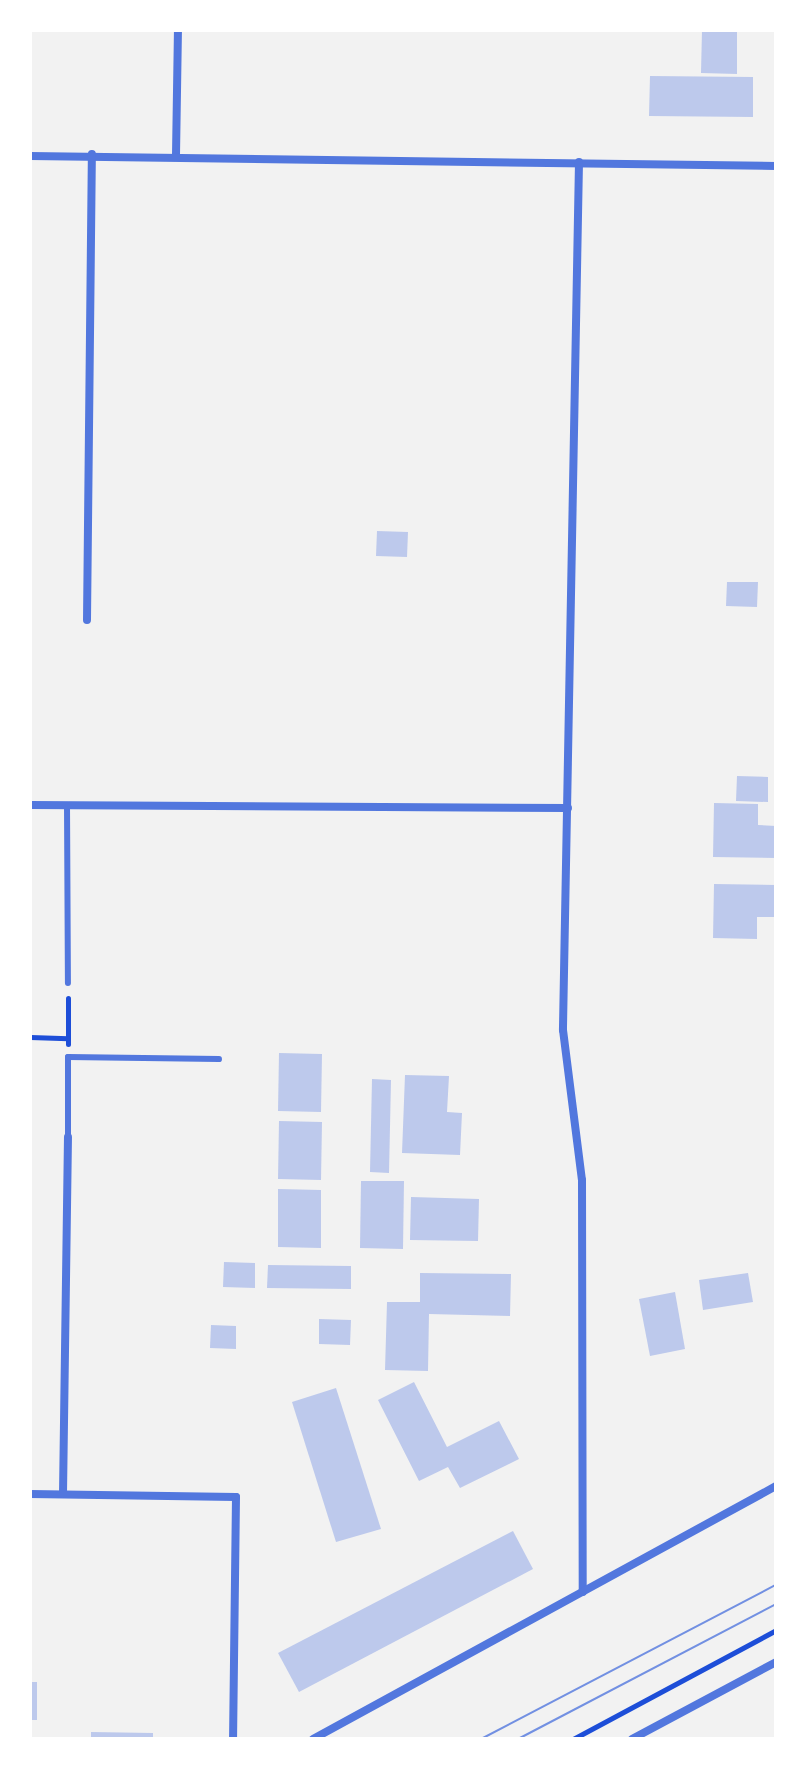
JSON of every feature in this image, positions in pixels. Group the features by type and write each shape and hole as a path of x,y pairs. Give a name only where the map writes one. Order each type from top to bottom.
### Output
{"street":[{"path":"176,155 178,30"},
{"path":"87,620 92,154"},
{"path":"30,156 176,155 776,166"},
{"path":"579,162 563,1030 582,1180 583,1592"},
{"path":"30,805 568,808"},
{"path":"63,1494 68,1137"},
{"path":"313,1739 776,1486"},
{"path":"30,1494 236,1497 233,1739"},
{"path":"632,1739 776,1662"}],"lane":[{"path":"67,805 68,983"},
{"path":"68,1137 68,1057 219,1059"}],"path":[{"path":"68,983 68,1057"},
{"path":"30,1037 68,1038"},
{"path":"573,1739 776,1630"}],"building":[{"path":"702,30 737,30 737,74 701,73"},
{"path":"650,76 753,77 753,117 649,116"},
{"path":"377,531 408,532 407,557 376,556"},
{"path":"727,582 758,582 757,607 726,606"},
{"path":"737,776 768,777 768,802 736,801"},
{"path":"714,803 758,804 758,825 776,826 776,858 713,857"},
{"path":"714,884 776,885 776,917 757,917 757,939 713,938"},
{"path":"279,1053 322,1054 321,1112 278,1111"},
{"path":"405,1075 449,1076 447,1112 462,1113 460,1155 402,1153"},
{"path":"372,1079 391,1080 389,1173 370,1172"},
{"path":"279,1121 322,1122 321,1180 278,1179"},
{"path":"361,1181 404,1181 403,1249 360,1248"},
{"path":"278,1189 321,1190 321,1248 278,1247"},
{"path":"411,1197 479,1199 478,1241 410,1240"},
{"path":"224,1262 255,1263 255,1288 223,1287"},
{"path":"268,1265 351,1266 351,1289 267,1288"},
{"path":"420,1273 511,1274 510,1316 429,1314 428,1371 385,1370 387,1302 420,1302"},
{"path":"748,1273 753,1302 703,1310 699,1280"},
{"path":"675,1292 685,1349 650,1356 639,1299"},
{"path":"319,1319 351,1320 350,1345 319,1344"},
{"path":"211,1325 236,1326 236,1349 210,1348"},
{"path":"414,1382 447,1447 499,1421 519,1459 460,1488 448,1467 419,1481 378,1400"},
{"path":"336,1388 381,1529 336,1542 292,1402"},
{"path":"513,1531 533,1569 299,1692 278,1653"},
{"path":"30,1682 37,1682 37,1720 30,1720"},
{"path":"91,1732 153,1733 153,1739 91,1739"}],"tram line":[{"path":"481,1739 776,1585"},
{"path":"518,1739 776,1604"}]}
